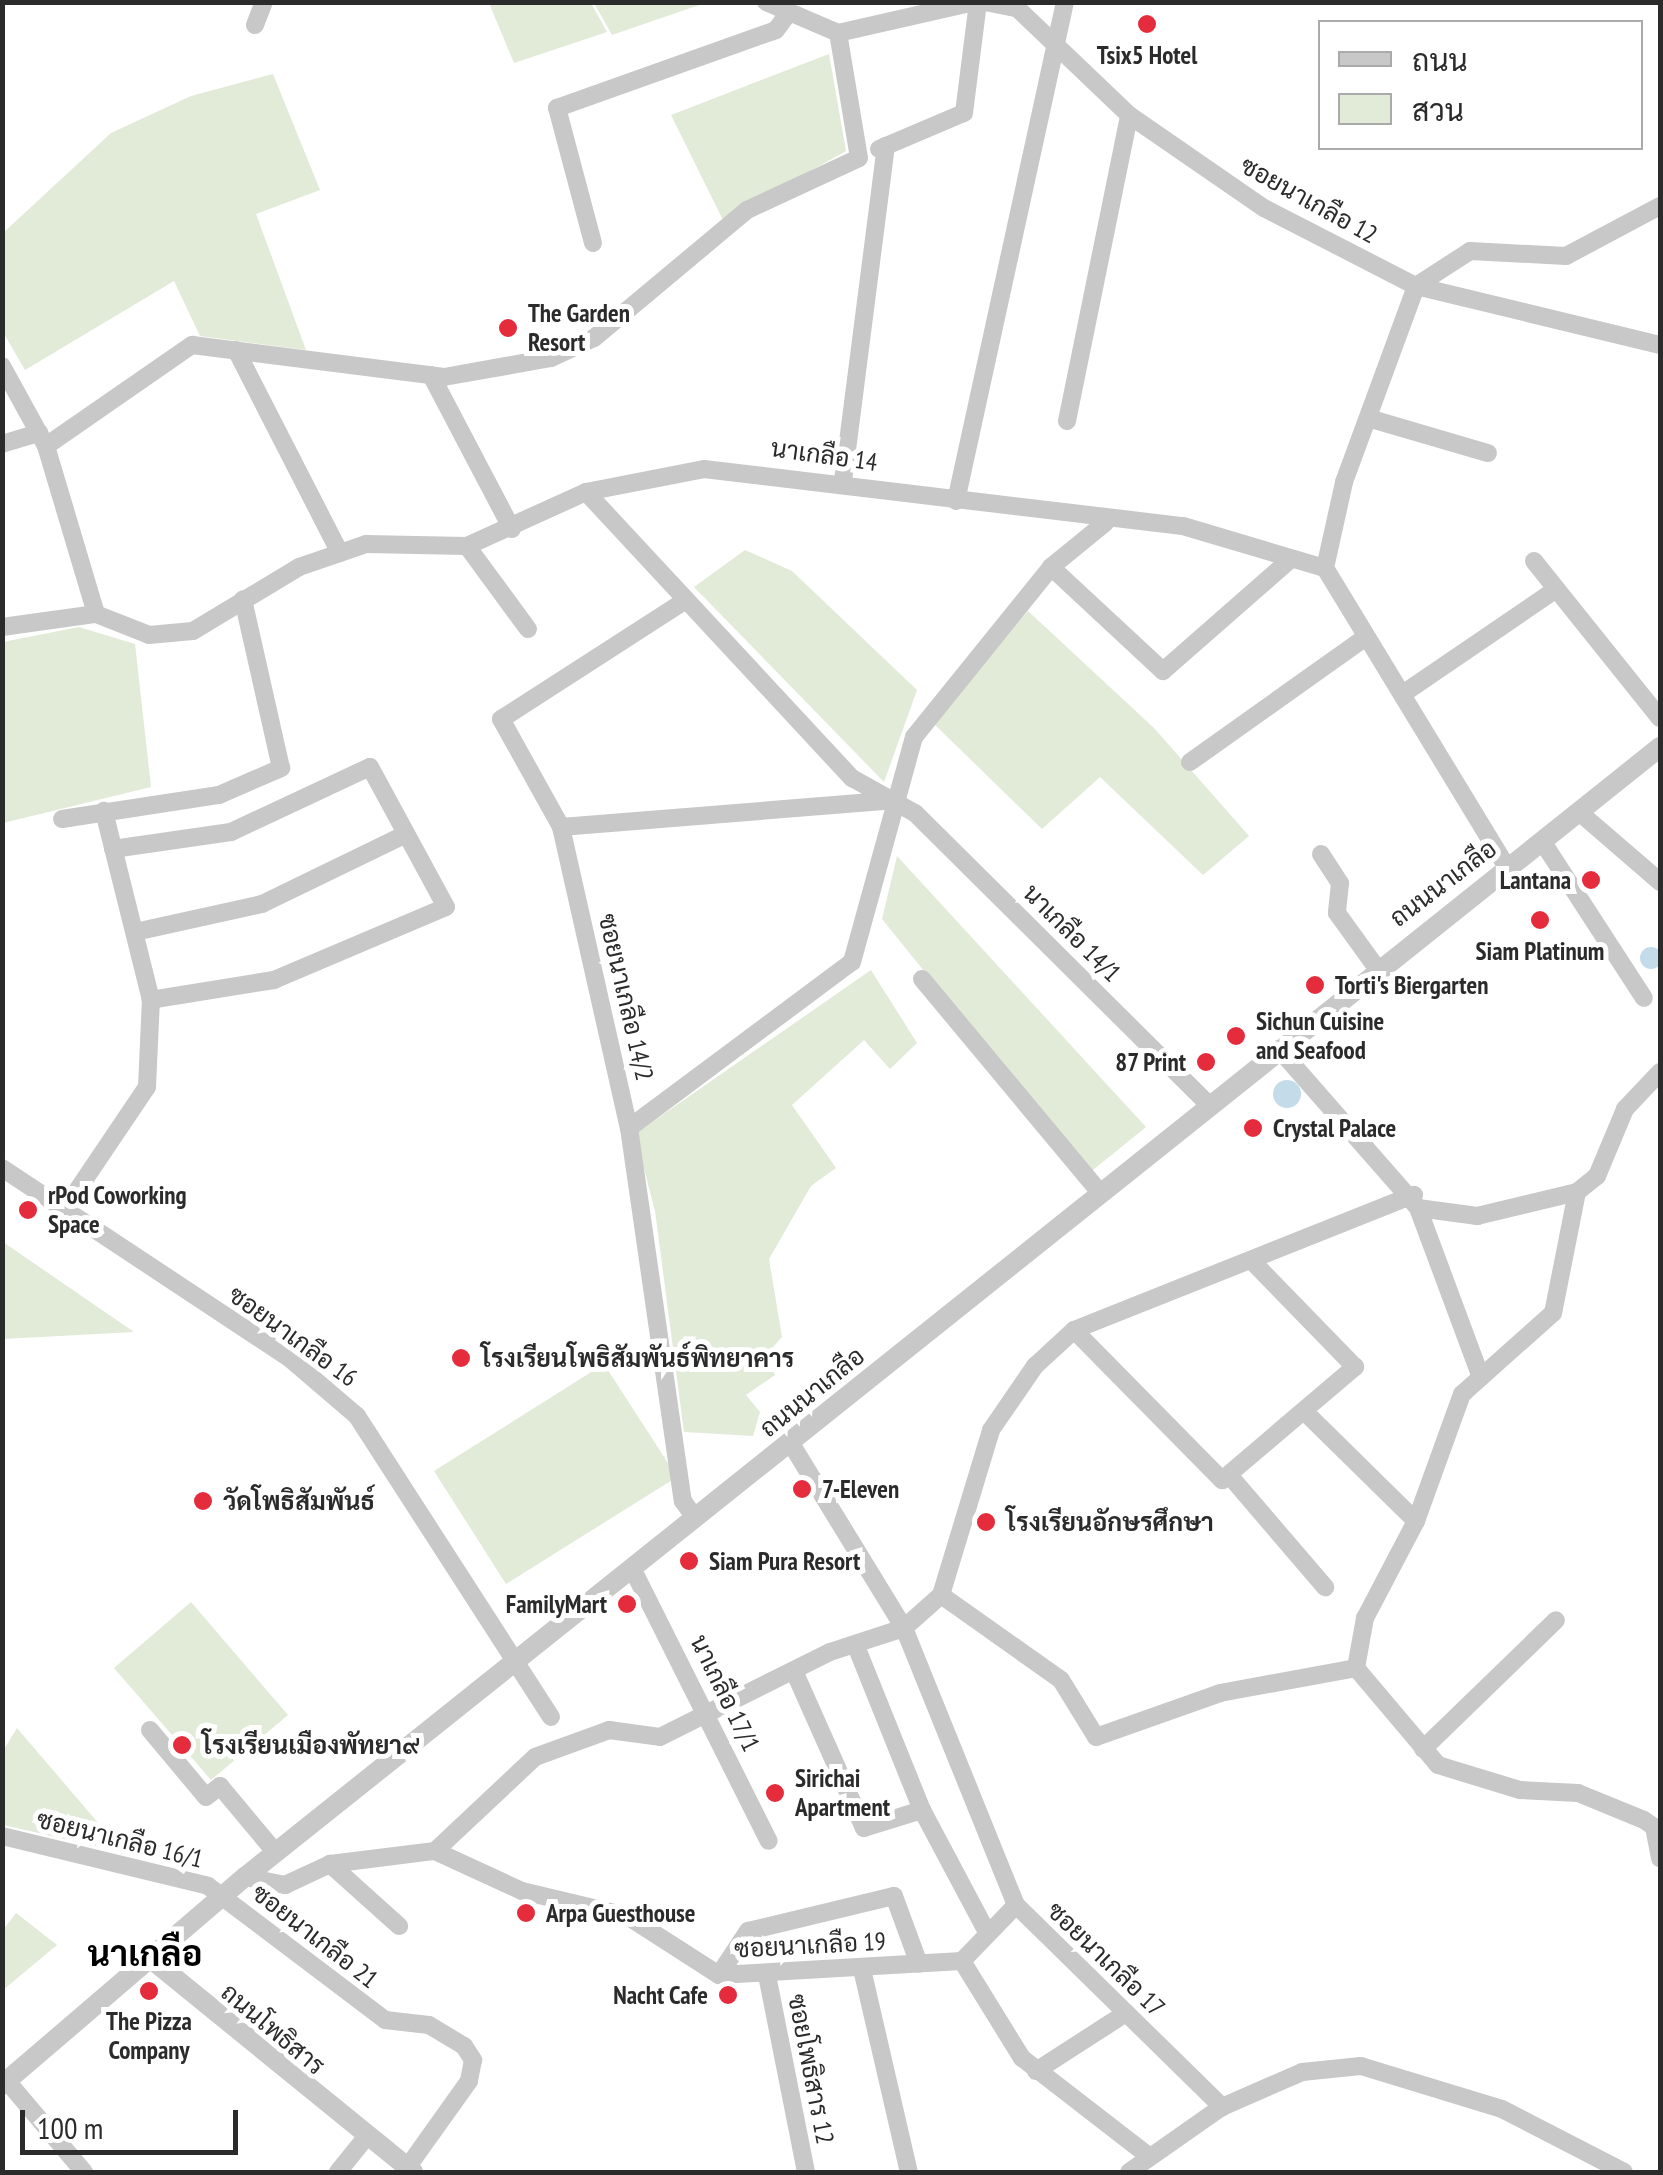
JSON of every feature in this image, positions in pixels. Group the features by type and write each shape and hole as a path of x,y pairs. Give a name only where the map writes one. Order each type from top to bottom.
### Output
{"street":[{"path":"254,25 264,2"},
{"path":"2,444 43,439 192,345 431,375 551,358 594,338 747,210 964,113 979,2 838,32 766,2"},
{"name":"ซอยนาเกลือ 12","path":"979,2 1017,8 1061,46 1128,115 1264,208 1416,286 1660,345"},
{"path":"956,502 1061,46 1065,2"},
{"path":"593,243 557,108 776,30 790,12"},
{"path":"838,32 858,158"},
{"path":"1067,421 1128,115"},
{"path":"843,481 886,146"},
{"path":"1506,866 1404,692 1325,568 1368,418 1416,286 1470,251 1566,256 1660,206"},
{"path":"236,350 340,553"},
{"path":"2,366 43,439 96,614 2,628"},
{"path":"431,375 512,529"},
{"path":"1368,418 1488,452"},
{"name":"นาเกลือ 14","path":"96,614 149,635 178,632 340,553 408,538 467,546 512,529 586,492 704,468 843,481 1104,523 1184,526 1325,568"},
{"name":"นาเกลือ 14/1","path":"586,492 852,778 896,800 1210,1105"},
{"path":"629,1128 852,962 896,800 932,707 1051,567 1104,523"},
{"path":"467,546 528,629"},
{"path":"1051,567 1163,670 1287,572 1290,559"},
{"path":"1534,561 1660,718"},
{"path":"1404,692 1555,590"},
{"path":"62,819 219,795 282,768 243,599"},
{"name":"ซอยนาเกลือ 14/2","path":"686,600 502,716 561,827 629,1128 683,1501 695,1518"},
{"path":"1190,762 1366,637"},
{"name":"ถนนนาเกลือ","path":"5,2083 245,1877 1210,1105 1376,967 1660,747"},
{"path":"113,849 231,832 370,767 446,907 274,980 151,1000"},
{"path":"561,827 896,800"},
{"path":"64,1210 146,1087 151,1000 104,811"},
{"path":"1579,812 1660,882"},
{"path":"134,932 262,904 406,834"},
{"path":"1542,841 1644,998"},
{"path":"1321,854 1340,884 1337,914 1376,967"},
{"path":"922,979 1100,1192"},
{"path":"1278,1049 1416,1202 1479,1372"},
{"path":"245,1877 285,1885 330,1864 435,1851 535,1757 609,1730 660,1737 794,1671 904,1628 941,1595 991,1430 1035,1366 1074,1330 1170,1285 1252,1261 1416,1202 1477,1216 1577,1192 1608,1160 1626,1109 1660,1072"},
{"name":"ซอยนาเกลือ 16","path":"2,1168 288,1357 357,1416 552,1717"},
{"path":"1356,1668 1365,1618 1416,1521 1479,1372 1516,1355 1553,1313 1577,1192"},
{"path":"1074,1330 1214,1480 1229,1475 1308,1414 1354,1367 1252,1261"},
{"path":"1308,1414 1416,1521"},
{"name":"ซอยนาเกลือ 17","path":"790,1442 904,1628 1016,1905 1222,2107"},
{"path":"1229,1475 1326,1587"},
{"name":"นาเกลือ 17/1","path":"632,1568 711,1713 770,1841"},
{"path":"941,1595 1060,1680 1087,1730 1103,1738 1220,1693 1356,1668"},
{"path":"1423,1748 1556,1620"},
{"path":"856,1646 922,1810 988,1934"},
{"path":"1356,1668 1438,1764 1520,1790 1578,1793 1644,1820 1654,1827 1660,1858"},
{"path":"794,1671 864,1828 922,1810"},
{"path":"150,1730 206,1797 220,1786 276,1853"},
{"name":"ซอยนาเกลือ 16/1","path":"2,1836 107,1857 223,1896"},
{"name":"ซอยนาเกลือ 19","path":"435,1851 522,1892 627,1916 719,1975 962,1961"},
{"path":"330,1864 399,1926"},
{"name":"ซอยนาเกลือ 21","path":"223,1896 386,2020 429,2025 470,2052 469,2082 410,2170"},
{"path":"719,1975 748,1931 894,1896 919,1964"},
{"path":"1016,1905 962,1961 1036,2071 1146,2154"},
{"name":"ถนนโพธิสาร","path":"150,1958 410,2170"},
{"path":"862,1969 908,2172"},
{"name":"ซอยโพธิสาร 12","path":"767,1975 806,2172"},
{"path":"1036,2071 1126,2013"},
{"path":"1129,2172 1146,2154 1222,2107 1302,2072 1361,2066 1502,2109 1624,2172"},
{"path":"5,2083 84,2172"},
{"path":"338,2172 367,2136"}],"green space":[{"path":"489,3 591,3 607,32 514,63"},
{"path":"594,3 705,3 612,35"},
{"path":"829,54 846,151 723,220 671,115"},
{"path":"273,74 320,190 256,214 306,350 200,336 174,281 25,370 3,332 3,233 111,133 191,96"},
{"path":"745,550 792,571 917,690 884,782 694,587"},
{"path":"1028,611 1154,728 1249,836 1203,875 1100,777 1042,829 932,722"},
{"path":"79,627 135,644 151,787 3,823 3,642"},
{"path":"897,856 1146,1127 1088,1174 882,919"},
{"path":"871,970 917,1043 890,1069 864,1040 792,1105 836,1168 811,1186 769,1259 782,1337 766,1355 775,1375 746,1395 760,1412 753,1436 684,1432 655,1211 635,1134"},
{"path":"3,1242 134,1332 3,1339"},
{"path":"604,1364 677,1477 506,1584 434,1471"},
{"path":"191,1602 288,1715 211,1780 114,1668"},
{"path":"17,1728 123,1852 3,1825 3,1751"},
{"path":"16,1913 57,1945 3,1990 3,1930"}],"water":[{"path":"1651,947 1659,950 1659,966 1651,969 1643,966 1640,958 1643,950"},
{"path":"1287,1080 1297,1084 1301,1094 1297,1104 1287,1108 1277,1104 1273,1094 1277,1084"}],"place":[{"name":"Tsix5 Hotel","path":"1147,24"},
{"name":"The Garden Resort","path":"508,328"},
{"name":"Lantana","path":"1591,880"},
{"name":"Siam Platinum","path":"1540,920"},
{"name":"Torti's Biergarten","path":"1315,985"},
{"name":"Sichun Cuisine and Seafood","path":"1236,1036"},
{"name":"87 Print","path":"1206,1062"},
{"name":"Crystal Palace","path":"1253,1128"},
{"name":"rPod Coworking Space","path":"28,1210"},
{"name":"โรงเรียนโพธิสัมพันธ์พิทยาคาร","path":"461,1358"},
{"name":"7-Eleven","path":"802,1489"},
{"name":"วัดโพธิสัมพันธ์","path":"203,1501"},
{"name":"โรงเรียนอักษรศึกษา","path":"986,1522"},
{"name":"Siam Pura Resort","path":"689,1561"},
{"name":"FamilyMart","path":"627,1604"},
{"name":"โรงเรียนเมืองพัทยา๙","path":"182,1745"},
{"name":"Sirichai Apartment","path":"775,1793"},
{"name":"Arpa Guesthouse","path":"526,1913"},
{"name":"The Pizza Company","path":"149,1991"},
{"name":"Nacht Cafe","path":"728,1995"}],"district":[{"name":"นาเกลือ","path":"145,1953"}]}
